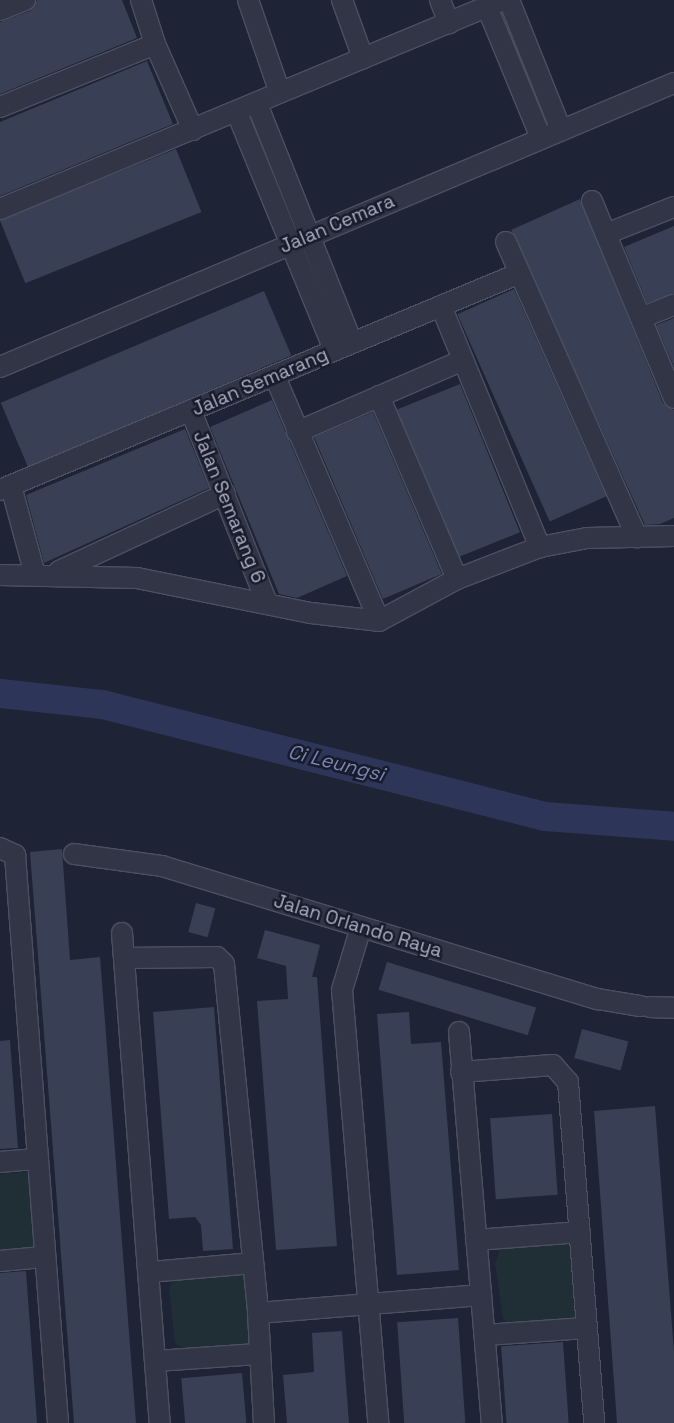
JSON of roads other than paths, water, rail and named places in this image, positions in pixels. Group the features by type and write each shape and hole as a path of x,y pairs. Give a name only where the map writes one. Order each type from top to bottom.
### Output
{"street":[{"path":"0,10 26,0"},
{"path":"141,0 155,44 194,130"},
{"path":"248,0 280,93"},
{"path":"342,0 363,58"},
{"path":"440,0 449,23"},
{"path":"509,0 562,130"},
{"path":"0,209 237,113 280,93 495,4 540,138"},
{"path":"0,108 155,44"},
{"name":"Jalan Cemara","path":"0,366 674,83"},
{"path":"256,104 299,240"},
{"path":"237,113 299,240 343,347"},
{"path":"592,201 674,398"},
{"path":"606,234 674,207"},
{"path":"506,242 637,537"},
{"name":"Jalan Semarang","path":"5,488 191,411 276,379 343,347 520,273"},
{"path":"641,318 674,305"},
{"path":"441,306 461,360 540,547"},
{"path":"297,432 461,360"},
{"path":"276,379 297,432 379,620"},
{"path":"379,396 457,579"},
{"name":"Jalan Semarang 6","path":"191,411 267,603"},
{"path":"5,488 44,575"},
{"path":"44,575 225,494"},
{"path":"0,574 137,578 267,603 311,614 379,620 457,579 540,547 588,538 674,536"},
{"path":"0,848 15,855 43,1257 58,1423"},
{"name":"Jalan Orlando Raya","path":"74,854 162,866 598,999 645,1007 674,1008"},
{"path":"361,927 342,990 378,1423"},
{"path":"122,933 150,1272 160,1423"},
{"path":"124,958 217,957 224,964 258,1313 264,1423"},
{"path":"459,1032 492,1423"},
{"path":"461,1072 553,1066 563,1072 568,1082 594,1423"},
{"path":"0,1162 36,1159"},
{"path":"476,1240 580,1232"},
{"path":"0,1261 43,1257"},
{"path":"150,1272 252,1263"},
{"path":"258,1313 481,1295"},
{"path":"485,1334 586,1328"},
{"path":"156,1361 259,1354"}],"waterway":[{"name":"Ci Leungsi","path":"0,693 102,704 545,816 674,826"}]}
